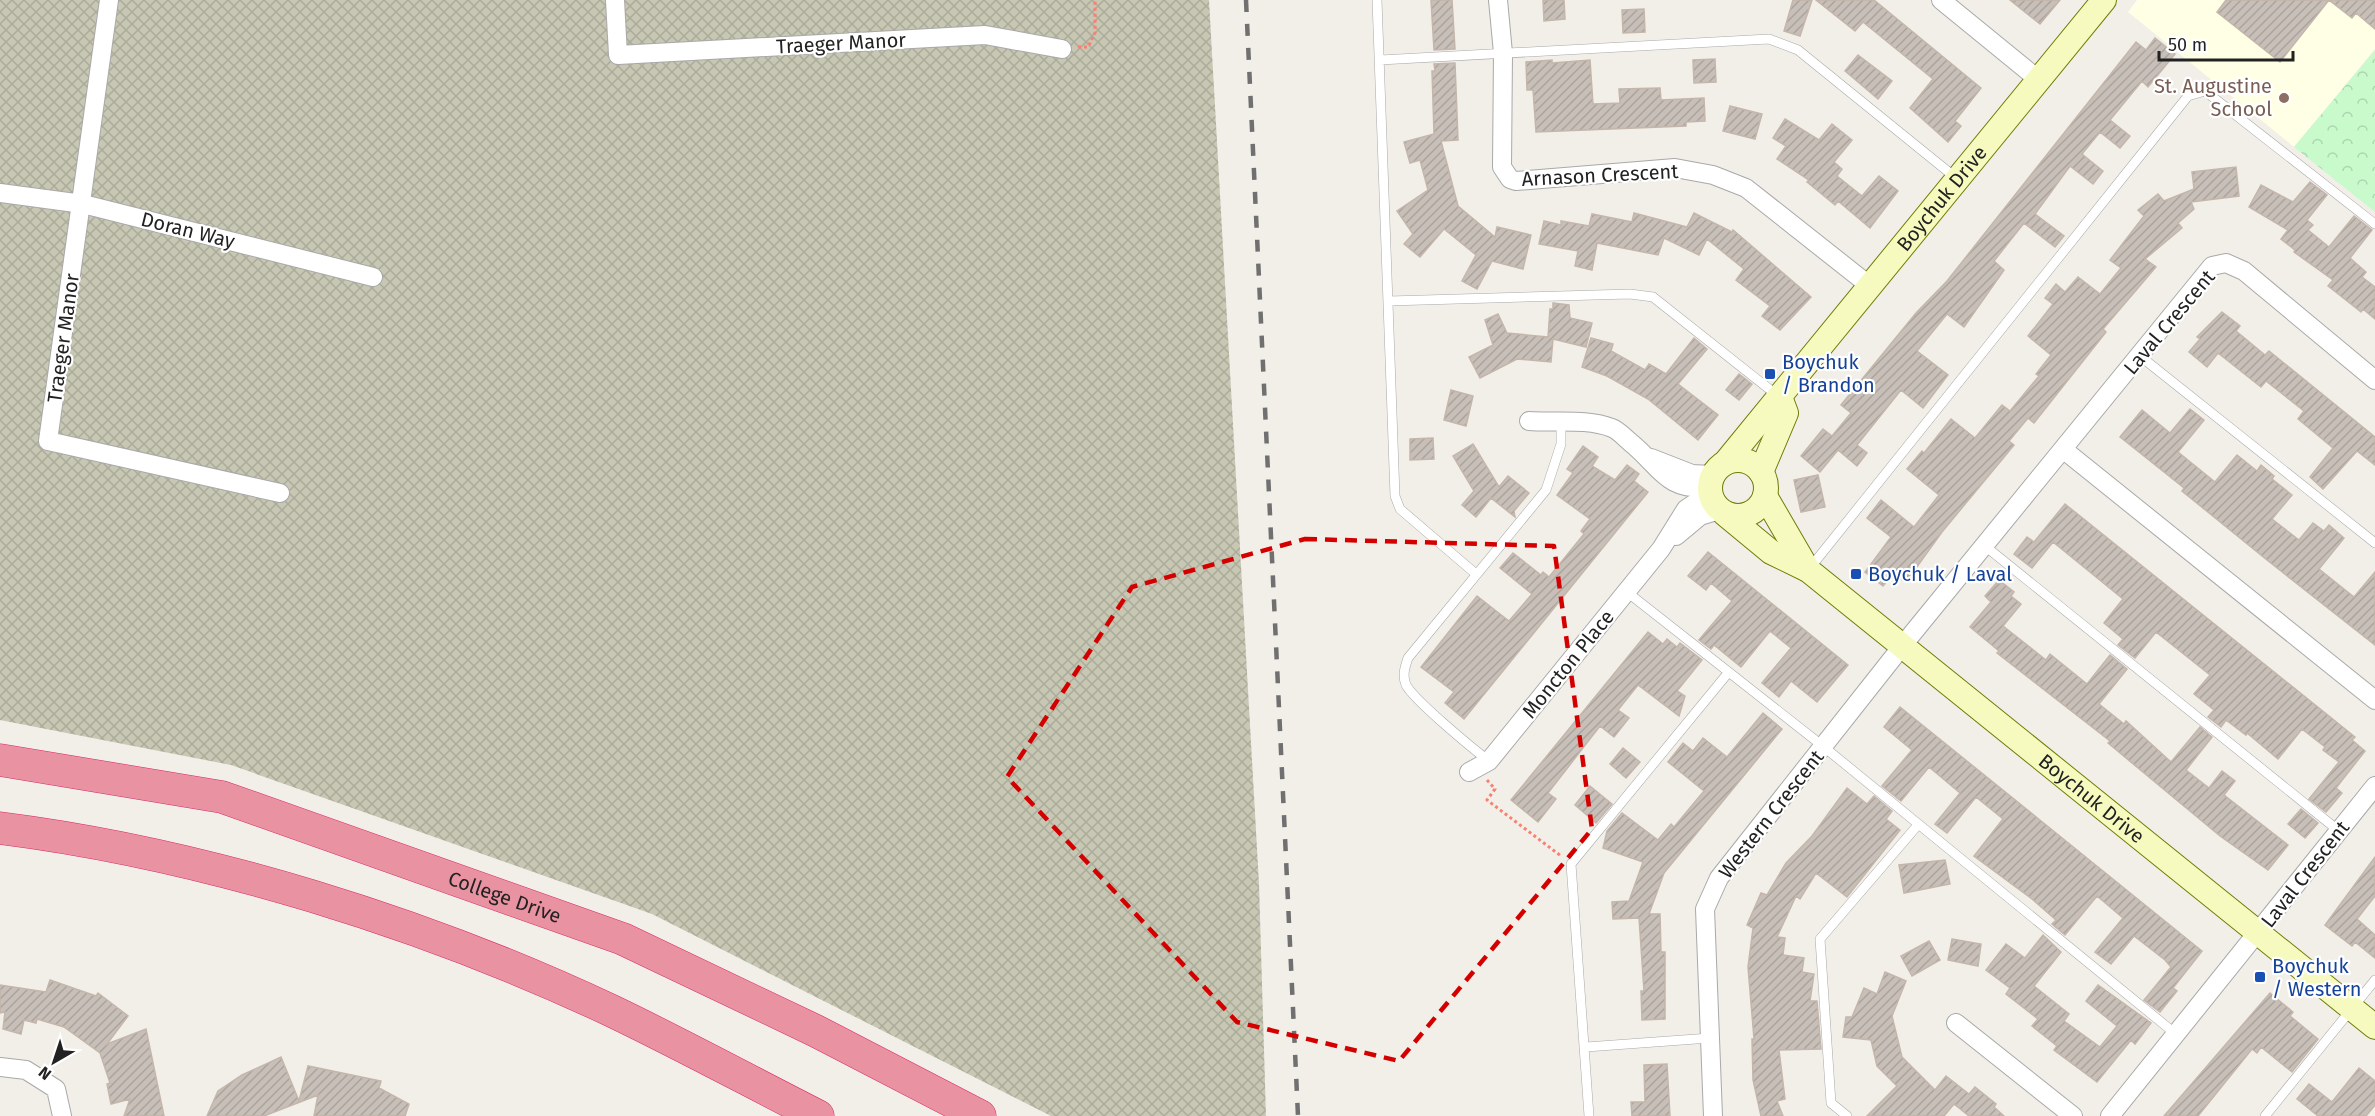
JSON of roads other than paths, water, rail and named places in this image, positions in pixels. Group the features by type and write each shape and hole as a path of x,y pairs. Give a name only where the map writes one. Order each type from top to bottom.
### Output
{"highway":[{"name":"College Drive","path":"0,760 222,797 612,935 816,1030 980,1116"},
{"path":"0,828 49,835 197,866 341,904 480,955 611,1011 818,1116"}],"street":[{"name":"Traeger Manor","path":"109,0 83,204 48,441 280,493"},
{"name":"Traeger Manor","path":"615,0 618,55 985,35 1062,49"},
{"name":"Arnason Crescent","path":"1498,0 1503,53 1502,167 1510,179 1675,168 1713,175 1746,189 1870,286"},
{"path":"1941,0 2039,80"},
{"name":"Boychuk Drive","path":"2104,0 1780,397 1767,408 1717,490 1771,552 1808,570 2375,1027"},
{"name":"Doran Way","path":"0,193 83,204 374,277"},
{"name":"Laval Crescent","path":"1903,645 2212,266 2226,263 2244,271 2375,380"},
{"path":"1761,472 1786,413 1780,397"},
{"path":"1529,421 1594,423 1614,428 1651,458 1692,474 1717,490 1740,516 1748,514 1761,504 1765,496 1765,480 1756,466 1741,460 1717,490"},
{"path":"2064,450 2375,700"},
{"name":"Moncton Place","path":"1469,772 1489,761 1661,549 1686,509 1717,490"},
{"name":"Boychuk Drive","path":"1765,496 1808,570"},
{"name":"Western Crescent","path":"1713,1116 1705,909 1719,878 1903,645"},
{"name":"Laval Crescent","path":"2258,933 2375,786"},
{"path":"2110,1116 2258,933"},
{"path":"1956,1023 2073,1116"},
{"path":"0,1067 26,1070 56,1089 62,1116"}],"lane":[{"path":"1377,0 1395,496 1400,509 1476,574"},
{"path":"1380,60 1769,39 1798,50 1958,179"},
{"path":"1808,570 2188,96 2205,91 2375,224"},
{"path":"1389,301 1630,294 1653,297 1780,397"},
{"path":"2140,356 2375,543"},
{"path":"1489,761 1462,739 1407,686 1403,672 1408,658 1546,490 1561,444 1561,423"},
{"path":"1986,546 2339,831"},
{"path":"1627,592 1824,747 1917,826 2177,1035"},
{"path":"1589,1116 1586,1047 1571,864 1728,673"},
{"path":"1847,1116 1831,1103 1820,939 1917,826"},
{"path":"2265,1116 2375,980"},
{"path":"1586,1047 1710,1038"}],"railway":[{"path":"1246,0 1298,1116"}],"place":[{"name":"St. Augustine School","path":"2284,98"},
{"name":"Boychuk / Brandon","path":"1770,374"},
{"name":"Boychuk / Laval","path":"1856,574"},
{"name":"Boychuk / Western","path":"2260,977"}]}
